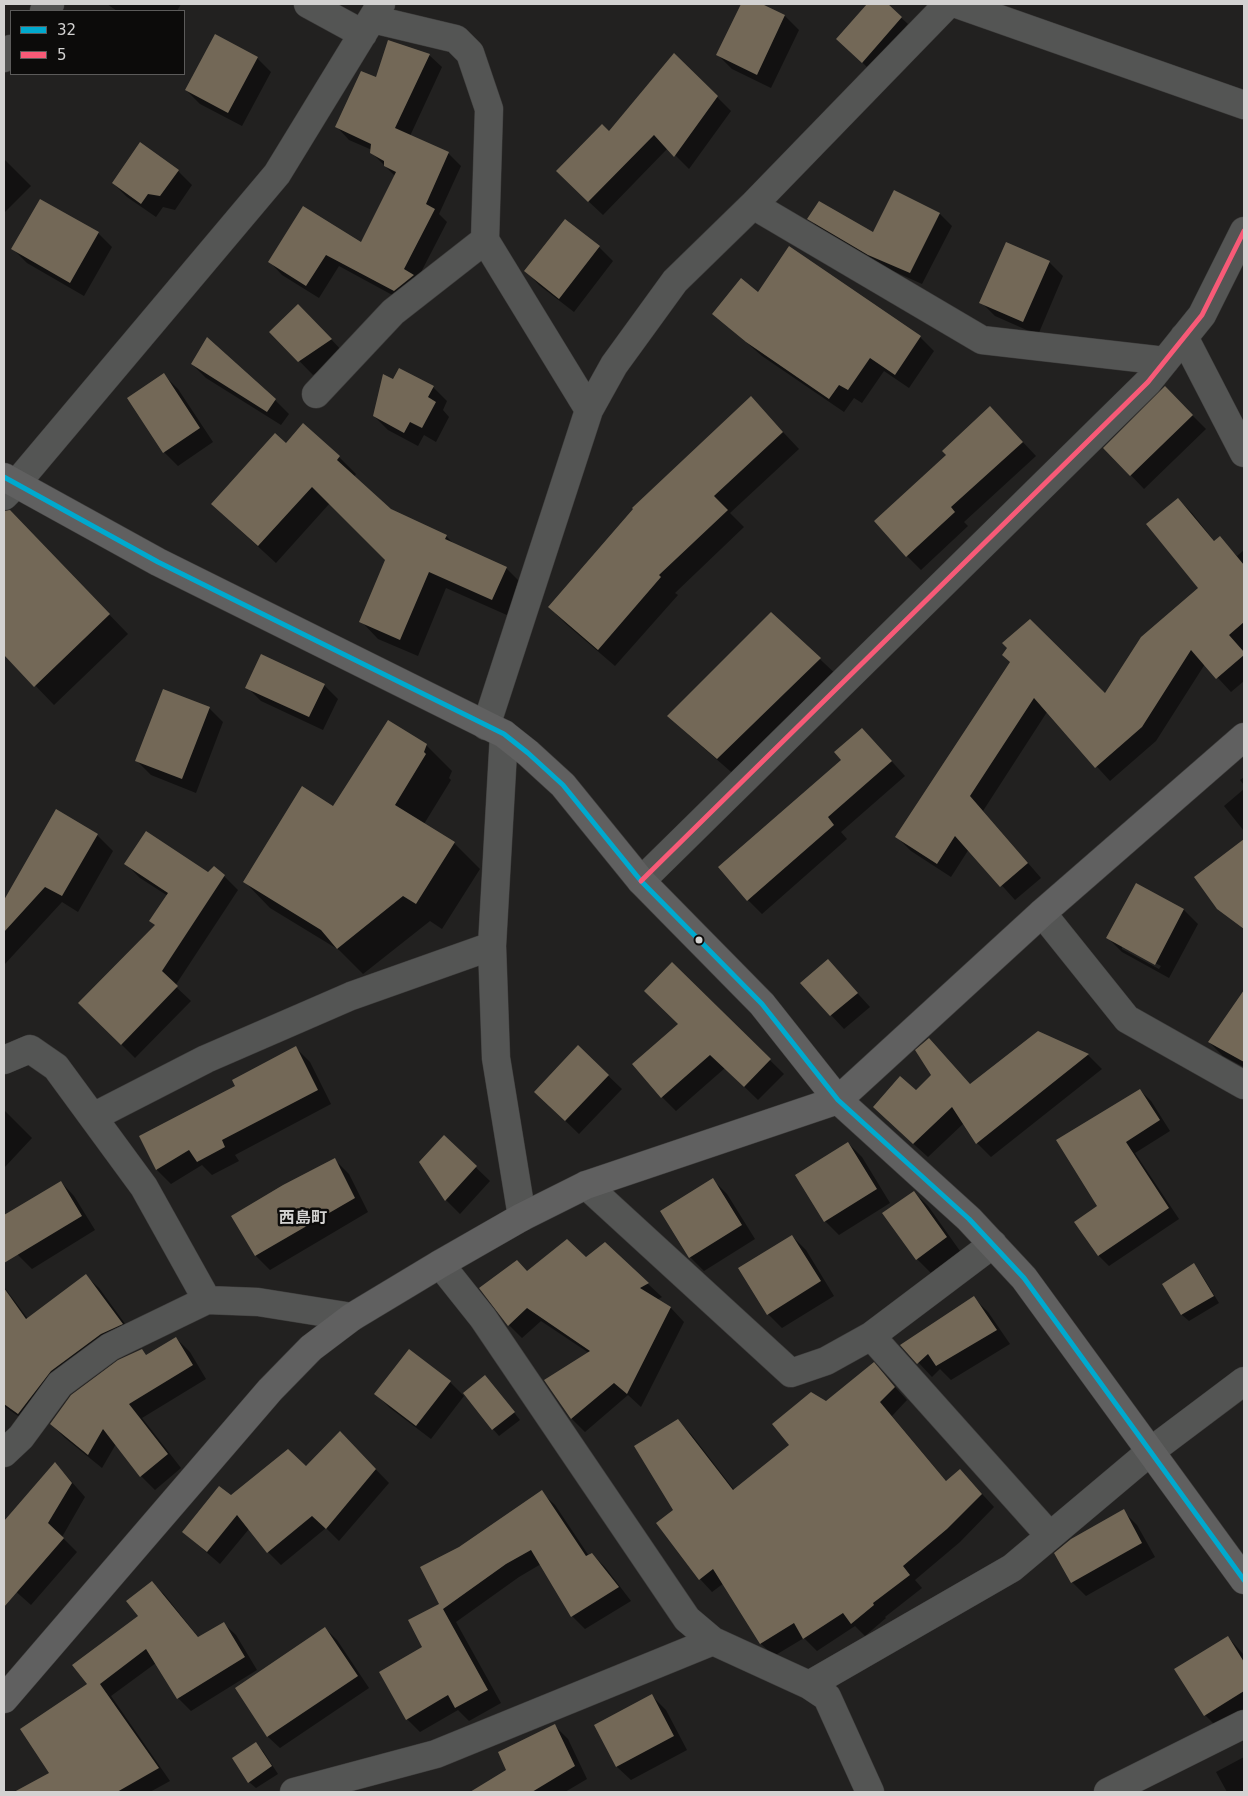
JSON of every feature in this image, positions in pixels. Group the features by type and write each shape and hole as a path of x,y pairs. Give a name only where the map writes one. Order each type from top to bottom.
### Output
{"street":[{"path":"308,4 456,39 470,54 489,109 485,240 589,410"},
{"path":"522,1217 496,1058 492,946 495,730 589,410 614,364 675,281 753,205 948,4"},
{"path":"957,4 1244,105"},
{"path":"372,19 277,174 8,485 495,730 528,753 563,785 641,881 762,1004 838,1100 969,1219 1024,1278 1244,1580"},
{"path":"753,205 982,340 1165,361"},
{"path":"641,881 1148,382 1202,315 1244,231"},
{"path":"316,394 392,312 485,240"},
{"path":"1184,337 1244,453"},
{"path":"4,1698 270,1390 311,1348 352,1317 440,1264 522,1217 586,1185 838,1100 1042,913 1244,737"},
{"path":"1042,913 1127,1019 1244,1085"},
{"path":"93,1117 206,1059 350,996 492,946"},
{"path":"4,1060 30,1049 56,1067 144,1187 207,1300"},
{"path":"586,1185 792,1373 826,1361 871,1336 993,1244"},
{"path":"440,1264 484,1318 687,1619 713,1641 809,1685 827,1697 870,1792"},
{"path":"4,1453 21,1437 60,1384 110,1347 207,1300 258,1302 352,1317"},
{"path":"871,1336 1050,1536"},
{"path":"809,1685 1012,1568 1150,1451 1244,1381"},
{"path":"294,1792 436,1754 713,1641"},
{"path":"1108,1792 1244,1724"}],"building":[{"path":"741,4 762,4 785,15 757,75 716,55"},
{"path":"867,4 888,4 902,17 862,63 836,39"},
{"path":"215,34 258,57 228,113 185,90"},
{"path":"388,40 430,54 395,128 449,152 426,204 435,209 404,269 414,275 394,291 326,255 306,286 268,262 303,206 361,242 396,172 384,166 384,161 370,153 371,144 335,127 361,71 376,77"},
{"path":"674,53 718,96 674,157 654,135 588,202 556,171 602,124 609,131"},
{"path":"140,142 179,170 160,196 148,194 141,204 112,183"},
{"path":"894,190 940,213 910,273 868,255 807,219 819,201 873,232"},
{"path":"40,199 99,232 70,283 11,249"},
{"path":"565,219 600,246 559,299 524,271"},
{"path":"1006,242 1050,261 1023,322 979,303"},
{"path":"789,246 921,336 895,375 870,358 848,390 839,385 829,399 746,342 712,314 741,278 758,292"},
{"path":"298,304 332,339 298,362 269,332"},
{"path":"207,337 276,399 267,412 191,364"},
{"path":"399,368 434,386 428,397 436,402 422,428 410,422 404,433 373,416 383,374 393,379"},
{"path":"164,373 200,428 163,453 127,398"},
{"path":"1165,386 1193,415 1130,476 1103,448"},
{"path":"751,396 783,432 714,496 728,510 659,575 661,577 598,650 548,607 632,508"},
{"path":"990,406 1023,442 951,507 955,512 906,557 874,521 946,455 942,451"},
{"path":"303,423 340,456 337,460 391,509 447,535 445,539 507,567 492,600 429,572 400,640 359,622 385,560 312,487 258,546 211,504 275,433 286,443"},
{"path":"1178,498 1214,541 1220,536 1244,565 1244,622 1229,635 1244,652 1244,655 1216,679 1191,650 1142,727 1095,768 1034,698 970,796 1028,863 1000,887 955,836 937,864 895,837 1010,662 1002,655 1007,648 1002,643 1030,619 1105,693 1141,637 1198,588 1146,524"},
{"path":"10,510 110,614 34,687 4,655 4,511"},
{"path":"771,612 821,658 717,759 667,716"},
{"path":"261,654 325,684 309,717 245,688"},
{"path":"163,689 210,707 182,779 135,761"},
{"path":"388,720 427,744 424,752 426,754 395,805 455,842 416,904 403,896 337,949 321,930 243,882 302,786 333,806"},
{"path":"862,728 892,761 828,817 834,825 747,901 718,867 841,760 834,752"},
{"path":"56,809 98,834 62,896 45,887 4,932 4,900"},
{"path":"146,831 208,872 214,866 225,875 162,971 178,986 121,1045 78,1003 155,925 149,921 168,893 124,864"},
{"path":"1244,839 1244,929 1217,909 1194,877"},
{"path":"1136,883 1184,909 1155,965 1106,938"},
{"path":"828,959 858,993 830,1016 800,983"},
{"path":"672,962 771,1059 744,1087 710,1055 661,1098 632,1064 678,1024 644,991"},
{"path":"1244,990 1244,1062 1208,1042"},
{"path":"1038,1031 1089,1054 976,1144 952,1107 913,1144 873,1107 900,1076 916,1090 931,1075 915,1050 929,1038 970,1084"},
{"path":"578,1045 609,1075 565,1121 534,1092"},
{"path":"296,1046 318,1090 222,1140 225,1147 197,1162 189,1150 156,1170 139,1136 235,1086 232,1080"},
{"path":"1140,1089 1160,1120 1126,1142 1169,1208 1098,1256 1074,1222 1097,1206 1056,1140"},
{"path":"444,1135 477,1166 445,1201 419,1162"},
{"path":"848,1142 877,1189 824,1222 795,1175"},
{"path":"335,1158 355,1198 255,1256 231,1216 283,1185"},
{"path":"713,1178 742,1225 689,1258 660,1211"},
{"path":"61,1181 82,1216 4,1263 4,1215"},
{"path":"914,1191 947,1237 916,1260 882,1213"},
{"path":"792,1235 821,1281 767,1315 738,1268"},
{"path":"567,1239 586,1257 605,1242 649,1283 640,1288 671,1307 627,1394 614,1383 571,1419 544,1380 590,1351 527,1308 508,1326 479,1288 517,1260 527,1271"},
{"path":"1194,1263 1214,1296 1181,1315 1162,1284"},
{"path":"86,1274 123,1324 101,1334 51,1371 18,1414 4,1404 4,1288 26,1319"},
{"path":"974,1296 997,1330 936,1366 928,1354 917,1364 900,1345"},
{"path":"176,1337 193,1365 129,1404 168,1454 140,1477 103,1429 88,1455 50,1424 71,1395 118,1360 142,1349 146,1355"},
{"path":"409,1349 451,1381 416,1426 374,1394"},
{"path":"874,1362 895,1387 880,1402 946,1481 960,1469 982,1494 947,1529 903,1566 910,1575 873,1603 874,1605 851,1624 843,1613 803,1639 794,1623 760,1644 713,1569 699,1580 656,1523 673,1510 634,1446 678,1419 733,1490 789,1445 772,1424 811,1392 826,1401"},
{"path":"485,1375 515,1412 492,1430 463,1393"},
{"path":"340,1431 376,1469 326,1529 312,1516 267,1553 237,1515 207,1552 182,1532 219,1486 231,1495 288,1449 306,1466"},
{"path":"55,1462 72,1483 48,1523 64,1538 4,1607 4,1521"},
{"path":"542,1490 586,1556 592,1553 619,1587 571,1617 531,1550 506,1564 443,1609 488,1690 455,1708 448,1695 406,1720 379,1672 422,1647 408,1620 439,1604 420,1567 459,1547"},
{"path":"1124,1509 1142,1543 1071,1583 1054,1553 1071,1539"},
{"path":"152,1581 198,1637 224,1622 245,1657 177,1699 146,1649 100,1684 159,1768 117,1792 14,1792 49,1773 20,1729 87,1684 72,1665 138,1616 126,1601"},
{"path":"325,1627 358,1676 267,1737 235,1688"},
{"path":"1228,1636 1244,1662 1244,1691 1204,1716 1174,1669"},
{"path":"652,1694 674,1736 616,1767 594,1725"},
{"path":"555,1724 575,1766 532,1792 470,1792 506,1770 498,1752"},
{"path":"256,1742 272,1766 248,1783 232,1758"}],"transit line":[{"name":"5","path":"641,881 1148,382 1202,315 1244,231"},
{"name":"32","path":"4,477 158,562 504,734 528,753 563,785 641,881 762,1004 838,1100 969,1219 1024,1278 1244,1580"}],"district":[{"name":"西島町","path":"303,1219"}]}
